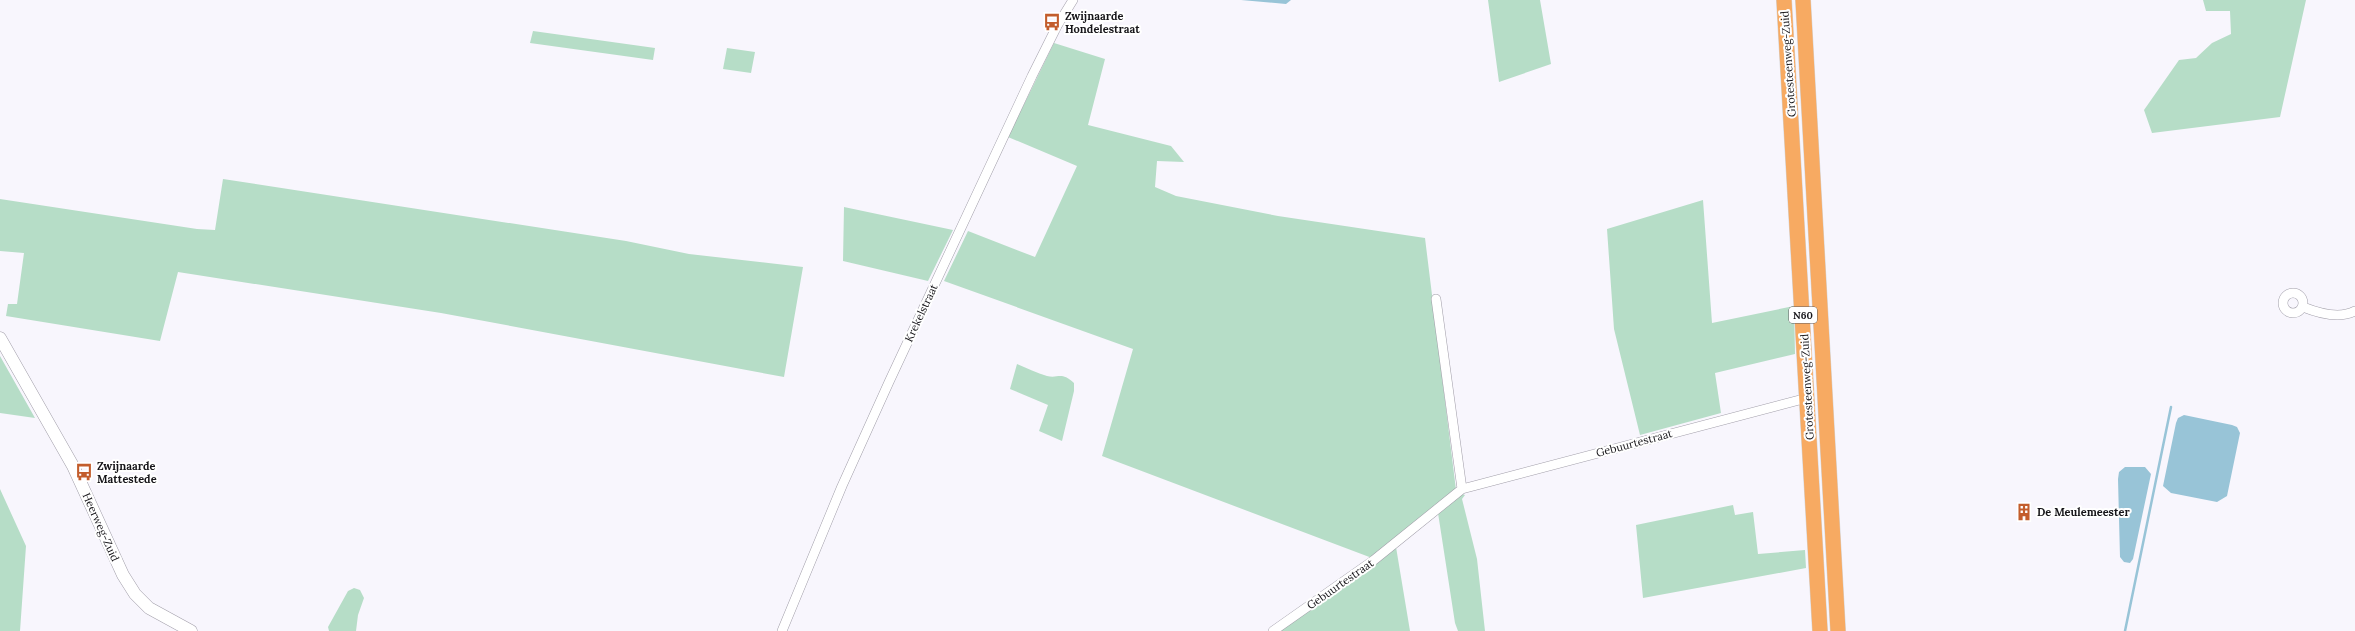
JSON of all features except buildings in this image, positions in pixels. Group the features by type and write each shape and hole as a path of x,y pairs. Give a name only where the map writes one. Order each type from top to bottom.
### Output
{"highway":[{"name":"Grotesteenweg-Zuid","path":"1784,0 1820,631"},
{"name":"Grotesteenweg-Zuid","path":"1803,0 1838,631"}],"street":[{"name":"Krekelstraat","path":"782,631 842,486 896,368 1032,76 1057,26 1073,0"},
{"path":"1436,299 1462,489"},
{"path":"2303,307 2318,313 2340,314 2355,311"},
{"name":"Heerweg-Zuid","path":"0,338 70,461 123,575 135,594 149,608 191,631"},
{"name":"Gebuurtestraat","path":"1273,631 1374,560 1462,489 1807,398"}],"green space":[{"path":"1488,0 1540,0 1551,64 1499,82"},
{"path":"2203,0 2306,0 2280,117 2152,133 2144,110 2179,60 2196,58 2212,43 2231,34 2230,11 2206,11"},
{"path":"533,31 655,48 653,60 530,43"},
{"path":"1054,43 1105,59 1088,125 1171,146 1184,162 1157,161 1155,187 1176,196 1278,216 1425,238 1456,490 1372,558 1102,456 1133,349 944,281 968,231 1035,257 1077,166 1008,137"},
{"path":"727,48 755,52 751,73 723,69"},
{"path":"223,179 626,241 689,254 803,267 784,377 441,313 178,272 160,341 6,316 8,304 17,304 24,253 0,251 0,199 197,229 215,230"},
{"path":"1703,200 1712,323 1794,306 1795,354 1715,373 1721,413 1640,435 1614,329 1607,229"},
{"path":"844,207 953,230 928,281 843,261"},
{"path":"0,356 35,418 0,413"},
{"path":"1017,364 1047,376 1066,377 1074,383 1074,391 1062,441 1039,431 1048,405 1010,389"},
{"path":"0,489 26,546 20,631 0,631"},
{"path":"1462,494 1465,495 1462,499 1477,559 1485,631 1458,631 1455,623 1438,513"},
{"path":"1733,505 1735,515 1753,512 1758,554 1805,550 1806,568 1643,598 1636,525"},
{"path":"1396,547 1410,631 1279,631"},
{"path":"354,588 360,590 364,598 358,615 356,631 329,631 328,627 348,591"}],"water":[{"path":"1241,0 1291,0 1286,4"},
{"path":"2184,415 2232,425 2237,427 2240,433 2227,496 2217,502 2171,493 2163,486 2176,423 2178,418"},
{"path":"2125,467 2145,467 2151,474 2133,559 2130,563 2124,562 2120,557 2118,479 2119,472"}],"waterway":[{"path":"2125,631 2171,407"}],"place":[{"name":"Zwijnaarde Hondelestraat","path":"1052,22"},
{"name":"Zwijnaarde Mattestede","path":"84,472"},
{"name":"De Meulemeester","path":"2024,512"}]}
